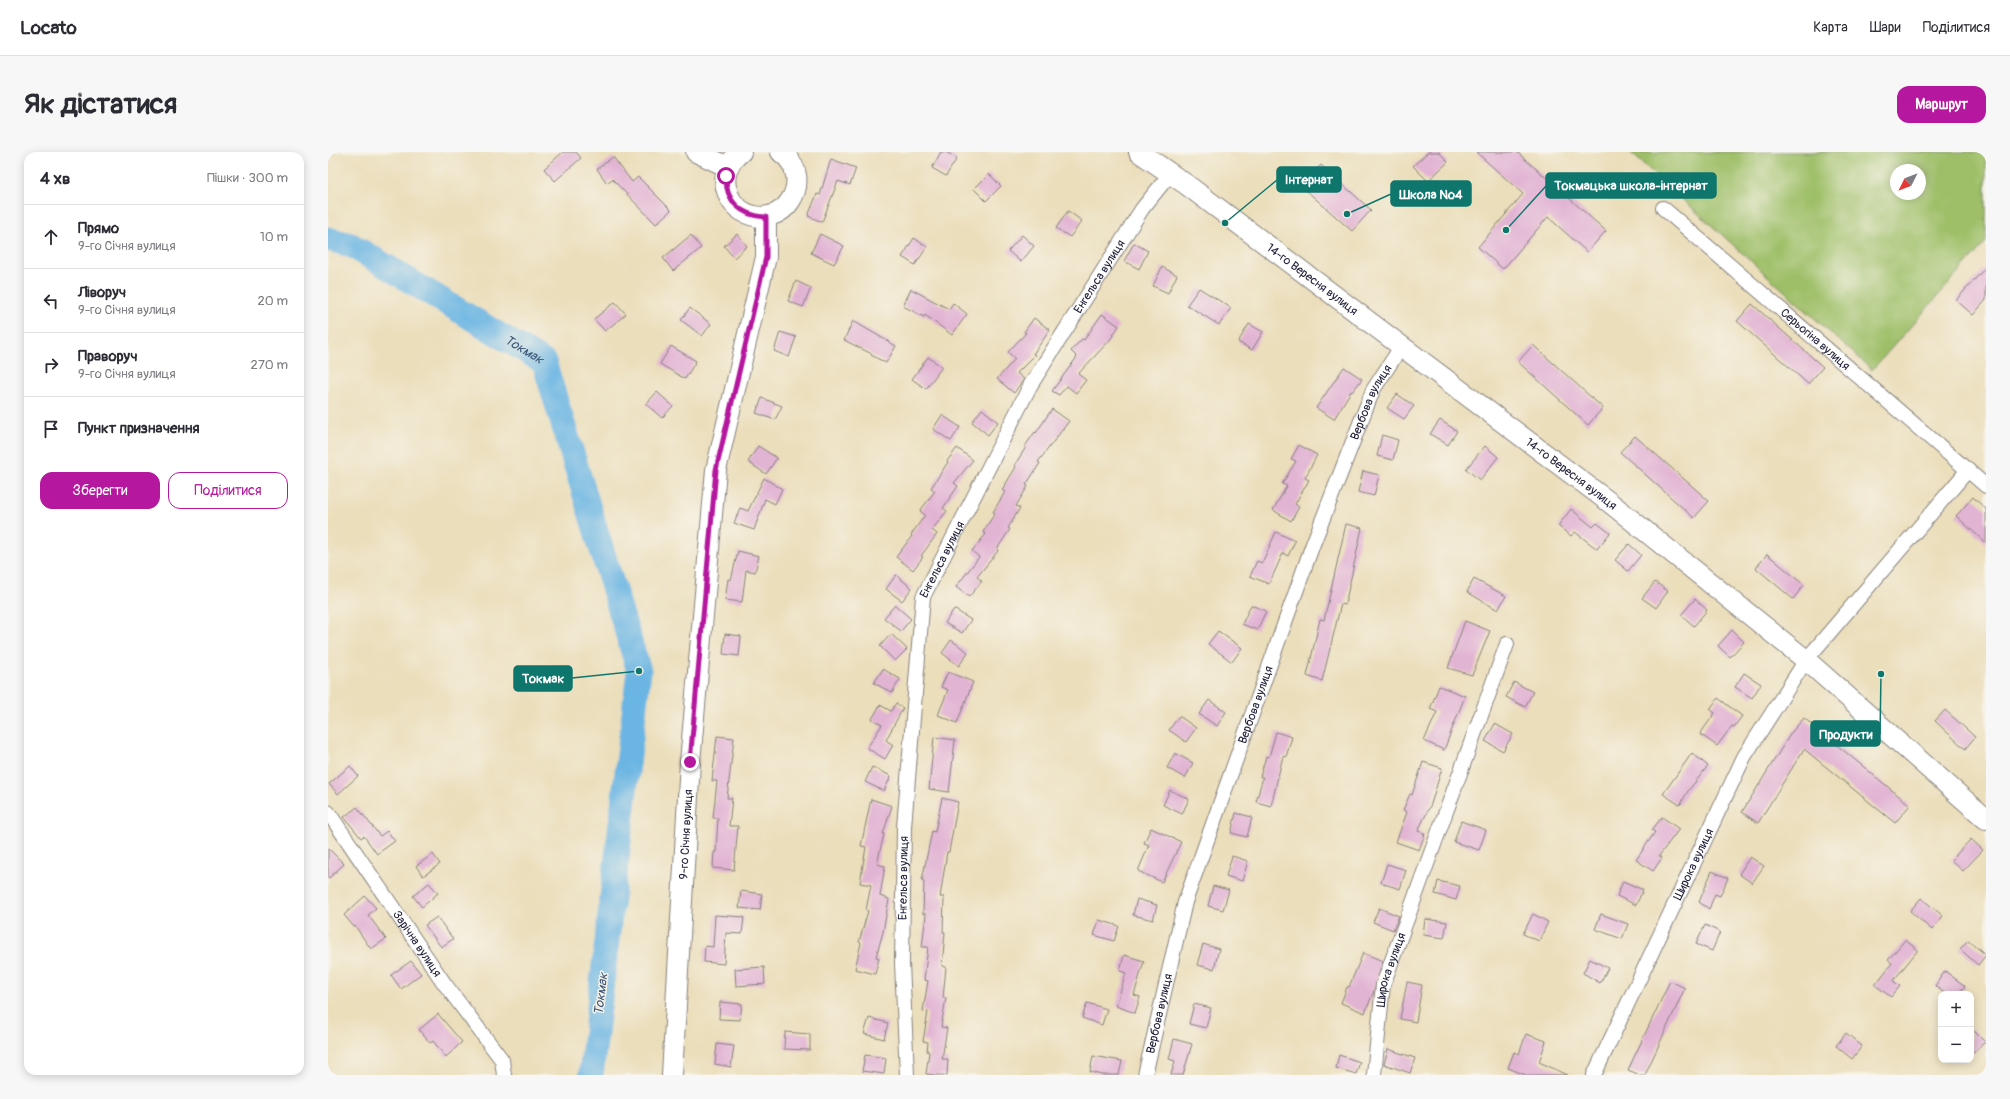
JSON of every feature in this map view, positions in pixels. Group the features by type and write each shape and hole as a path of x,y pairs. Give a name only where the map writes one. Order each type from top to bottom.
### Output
{"street":[{"path":"696,152 728,167"},
{"path":"741,152 733,159 728,167 726,186 732,203 747,214 766,217 775,214 786,206 794,195 797,186 794,168 790,160 781,152"},
{"name":"14-го Вересня вулиця","path":"1139,152 1609,502 1806,660 1986,819"},
{"name":"Енгельса вулиця","path":"907,1075 902,963 904,827 923,597 1030,386 1142,209 1170,174"},
{"name":"Серьогіна вулиця","path":"1663,208 1986,486"},
{"name":"9-го Січня вулиця","path":"672,1075 690,762 716,470 766,257 766,217"},
{"name":"Вербова вулиця","path":"1145,1075 1185,902 1319,529 1373,390 1401,347"},
{"path":"1806,660 1968,470"},
{"name":"Широка вулиця","path":"1374,1075 1383,985 1507,644"},
{"name":"Широка вулиця","path":"1594,1075 1744,757 1806,660"},
{"name":"Зарічна вулиця","path":"328,812 444,983 502,1060 504,1075"}],"green space":[{"path":"1630,152 1986,152 1986,242 1872,370"}],"building":[{"path":"563,152 576,152 581,158 555,181 544,169"},
{"path":"941,152 946,152 957,158 946,176 932,168"},
{"path":"1428,152 1439,152 1448,162 1428,181 1413,166"},
{"path":"1476,152 1517,152 1606,231 1587,252 1548,217 1503,269 1478,247 1523,194"},
{"path":"613,157 632,182 638,177 671,210 656,224 612,179 607,183 597,169"},
{"path":"831,159 856,168 850,185 838,181 822,222 808,216 817,194 820,195"},
{"path":"1321,165 1371,210 1352,231 1301,186"},
{"path":"989,174 1001,186 986,201 974,189"},
{"path":"1068,211 1082,221 1070,237 1056,228"},
{"path":"737,234 747,246 734,258 724,246"},
{"path":"820,234 844,246 834,264 811,253"},
{"path":"691,235 701,248 673,271 663,258"},
{"path":"1022,235 1034,246 1021,262 1008,251"},
{"path":"914,238 927,247 915,265 902,257"},
{"path":"1134,243 1148,251 1139,269 1124,261"},
{"path":"1162,267 1177,275 1168,293 1153,286"},
{"path":"1986,267 1986,300 1973,315 1956,300"},
{"path":"796,281 811,288 803,307 788,301"},
{"path":"1199,288 1231,308 1219,325 1187,305"},
{"path":"911,289 949,309 953,303 967,314 952,335 925,315 924,317 903,306"},
{"path":"615,302 626,314 605,331 594,319"},
{"path":"1752,304 1823,367 1808,384 1737,321"},
{"path":"690,308 711,324 702,336 681,320"},
{"path":"1102,314 1119,326 1110,340 1078,374 1086,380 1076,393 1067,386 1059,395 1052,391 1077,357 1071,351 1082,339 1084,340"},
{"path":"1034,318 1050,330 1033,354 1035,355 1017,373 1024,379 1014,393 997,379 1015,359 1008,352 1026,333 1024,332"},
{"path":"853,321 896,346 886,363 844,340"},
{"path":"1249,324 1263,332 1252,350 1238,342"},
{"path":"780,332 796,337 789,357 774,351"},
{"path":"1533,345 1603,408 1588,425 1518,362"},
{"path":"671,346 696,361 685,379 660,364"},
{"path":"928,357 942,367 926,389 912,379"},
{"path":"1344,367 1362,379 1352,392 1351,391 1334,419 1316,408"},
{"path":"657,392 673,406 662,418 646,404"},
{"path":"1397,394 1414,406 1404,419 1387,408"},
{"path":"762,398 782,406 775,420 756,413"},
{"path":"982,409 998,422 988,435 972,422"},
{"path":"1052,409 1069,421 1038,462 1040,463 1026,485 1028,486 1016,506 1020,508 1008,528 1010,529 997,549 998,551 977,577 982,581 969,597 956,587 979,557 972,551 986,534 983,532 995,513 993,512 1005,492 1002,490 1016,467 1014,466 1026,447 1025,446 1035,432 1036,433"},
{"path":"942,415 960,427 951,441 933,429"},
{"path":"1440,420 1457,431 1448,445 1430,434"},
{"path":"1382,435 1398,440 1393,460 1377,456"},
{"path":"1635,436 1709,501 1694,518 1620,452"},
{"path":"1299,445 1317,455 1305,478 1309,480 1295,504 1299,507 1291,521 1273,510 1287,486 1282,484 1296,461 1291,459"},
{"path":"758,446 777,458 766,474 748,462"},
{"path":"1485,446 1498,457 1480,480 1466,469"},
{"path":"957,448 973,460 954,483 958,486 943,508 947,511 932,530 937,534 913,570 896,557 912,536 911,535 925,515 920,511 935,491 931,488 948,462 947,461"},
{"path":"1363,471 1379,475 1374,496 1358,492"},
{"path":"764,478 782,489 775,504 765,499 754,530 734,523 740,508 748,511"},
{"path":"1973,497 1986,509 1986,543 1956,516"},
{"path":"1571,509 1593,527 1597,523 1610,533 1597,549 1575,532 1571,536 1558,526"},
{"path":"1346,524 1362,528 1345,605 1341,604 1322,681 1307,676 1320,619 1324,620"},
{"path":"1276,532 1295,541 1288,556 1283,553 1269,584 1250,576 1257,561 1262,563"},
{"path":"1629,544 1641,555 1628,571 1615,560"},
{"path":"738,551 759,556 755,572 746,570 742,602 725,600 728,579 731,580"},
{"path":"1767,554 1804,585 1793,599 1756,568"},
{"path":"896,575 912,588 902,601 886,589"},
{"path":"1474,579 1506,596 1498,610 1467,592"},
{"path":"1655,582 1668,591 1656,608 1642,598"},
{"path":"1695,599 1707,610 1694,626 1681,615"},
{"path":"895,605 911,619 901,631 884,618"},
{"path":"1251,605 1266,611 1257,630 1242,624"},
{"path":"954,609 971,620 962,633 945,623"},
{"path":"1465,621 1490,631 1472,675 1448,668"},
{"path":"1732,630 1744,642 1730,657 1718,646"},
{"path":"1218,631 1242,648 1232,662 1208,644"},
{"path":"725,634 741,636 739,656 723,654"},
{"path":"891,634 907,649 895,661 880,646"},
{"path":"951,640 968,652 959,666 942,653"},
{"path":"883,669 900,679 892,693 874,683"},
{"path":"948,672 973,682 957,723 938,715 948,690 941,687"},
{"path":"1744,673 1761,684 1752,698 1735,687"},
{"path":"1514,682 1533,692 1525,707 1506,697"},
{"path":"1439,686 1465,696 1444,750 1424,741 1437,712 1430,709"},
{"path":"1718,698 1742,716 1734,727 1732,726 1717,746 1700,734 1715,713 1710,709"},
{"path":"1209,700 1226,712 1217,726 1199,714"},
{"path":"896,703 903,708 886,740 893,745 885,759 867,748 882,725 872,719 880,705 891,711"},
{"path":"1945,710 1975,737 1965,749 1935,721"},
{"path":"1179,716 1196,728 1186,742 1169,730"},
{"path":"1804,718 1910,805 1895,823 1804,749 1758,823 1742,812 1791,733"},
{"path":"1495,724 1513,734 1503,751 1485,741"},
{"path":"1276,732 1292,737 1286,757 1283,756 1271,806 1256,802 1263,777 1260,777 1266,756 1269,757"},
{"path":"717,736 734,738 727,798 732,798 729,826 738,826 734,870 713,868 714,852 716,852 718,818 713,818 717,781 712,781"},
{"path":"934,737 955,740 949,792 929,789"},
{"path":"1175,753 1193,763 1185,778 1167,768"},
{"path":"1692,753 1708,766 1688,791 1680,805 1663,794"},
{"path":"1423,762 1442,768 1431,804 1418,831 1425,834 1419,850 1396,842 1407,812 1403,810 1410,794 1412,795"},
{"path":"350,766 358,776 338,794 329,784"},
{"path":"872,767 891,776 884,791 865,782"},
{"path":"1170,790 1189,799 1182,814 1163,805"},
{"path":"942,798 958,802 949,852 947,852 940,897 944,897 943,932 945,932 942,966 946,967 943,998 946,998 941,1027 947,1028 942,1059 948,1059 947,1075 935,1075 926,1074 929,1052 927,1051 928,1042 923,1041 928,1012 923,1011 928,981 924,980 928,947 922,947 926,914 923,914 924,881 922,880 932,831 935,832"},
{"path":"871,799 892,806 883,834 877,864 885,866 880,896 889,899 883,932 876,957 879,958 875,974 855,969 861,943 859,942 868,911 866,910 871,885 860,883 866,847 861,846"},
{"path":"357,807 380,836 387,831 395,841 377,854 364,836 361,838 344,817"},
{"path":"1236,813 1252,817 1247,837 1231,833"},
{"path":"1662,817 1679,829 1659,856 1662,858 1653,871 1636,860 1655,832 1652,830"},
{"path":"1461,821 1486,830 1479,850 1454,842"},
{"path":"1151,828 1181,842 1162,882 1138,871 1149,845 1144,843"},
{"path":"1971,839 1983,850 1963,871 1951,860"},
{"path":"328,848 344,864 328,879"},
{"path":"433,854 440,864 423,876 416,866"},
{"path":"1232,856 1248,861 1242,881 1226,876"},
{"path":"1750,857 1764,866 1752,883 1739,874"},
{"path":"1387,864 1406,870 1400,889 1381,883"},
{"path":"1712,871 1728,878 1720,896 1715,894 1709,909 1699,902"},
{"path":"1438,881 1460,886 1456,900 1435,894"},
{"path":"1623,881 1643,890 1636,905 1617,896"},
{"path":"429,883 438,893 422,907 413,896"},
{"path":"1213,886 1229,890 1223,910 1208,906"},
{"path":"741,891 762,894 760,910 739,908"},
{"path":"365,896 376,908 368,915 386,939 371,949 355,926 354,927 344,915"},
{"path":"1921,898 1943,916 1932,930 1910,911"},
{"path":"1137,899 1157,905 1153,920 1133,915"},
{"path":"1379,908 1399,916 1393,930 1373,922"},
{"path":"1533,914 1548,922 1539,941 1523,934"},
{"path":"1601,914 1628,924 1622,939 1595,929"},
{"path":"715,915 744,917 742,934 726,933 724,964 704,962 705,946 713,947"},
{"path":"437,917 453,939 441,947 425,925"},
{"path":"1425,919 1447,922 1444,938 1423,935"},
{"path":"1099,920 1119,926 1114,941 1094,935"},
{"path":"1705,925 1720,932 1712,951 1696,944"},
{"path":"1905,940 1918,950 1893,981 1900,986 1891,997 1875,985 1892,963 1888,960"},
{"path":"1968,940 1986,955 1978,965 1960,949"},
{"path":"1203,944 1219,949 1214,969 1197,965"},
{"path":"1363,953 1383,961 1374,991 1365,1013 1341,1003"},
{"path":"1124,955 1144,961 1134,995 1140,997 1135,1013 1116,1006 1126,973 1120,971"},
{"path":"1590,959 1608,968 1600,983 1583,973"},
{"path":"411,961 421,974 401,989 391,975"},
{"path":"764,967 765,984 736,986 735,969"},
{"path":"1945,971 1965,986 1961,991 1942,991 1935,986"},
{"path":"1670,981 1685,988 1645,1075 1640,1075 1628,1070"},
{"path":"1407,982 1422,985 1416,1022 1400,1019"},
{"path":"720,1002 742,1004 740,1020 719,1019"},
{"path":"1087,1003 1107,1009 1102,1025 1082,1018"},
{"path":"1194,1004 1211,1008 1206,1028 1189,1024"},
{"path":"438,1014 462,1042 446,1057 433,1041 430,1043 419,1030"},
{"path":"869,1018 888,1023 884,1039 864,1034"},
{"path":"1974,1031 1985,1042 1974,1052"},
{"path":"785,1032 810,1034 810,1050 784,1049"},
{"path":"1846,1033 1862,1046 1852,1059 1836,1046"},
{"path":"1526,1034 1546,1041 1539,1062 1568,1075 1526,1075 1508,1068 1514,1052 1519,1054"},
{"path":"1174,1039 1192,1044 1183,1075 1171,1075 1175,1061 1169,1059"},
{"path":"717,1044 734,1046 731,1067 715,1064"},
{"path":"1388,1049 1415,1058 1410,1073 1384,1064"},
{"path":"865,1055 886,1058 884,1074 862,1071"},
{"path":"1339,1055 1360,1062 1356,1074 1336,1068"},
{"path":"1093,1056 1122,1061 1119,1075 1103,1075 1090,1072"}],"waterway":[{"name":"Токмак","path":"328,239 351,245 544,362 639,671 591,1075"}],"place":[{"name":"Школа №4","path":"1347,214"},
{"name":"Інтернат","path":"1225,223"},
{"name":"Токмацька школа-інтернат","path":"1506,230"},
{"name":"Токмак","path":"639,671"},
{"name":"Продукти","path":"1881,674"}],"route":[{"path":"690,762 716,470 766,257 766,217 756,217 747,214 739,210 732,203 726,186 726,176"}]}
